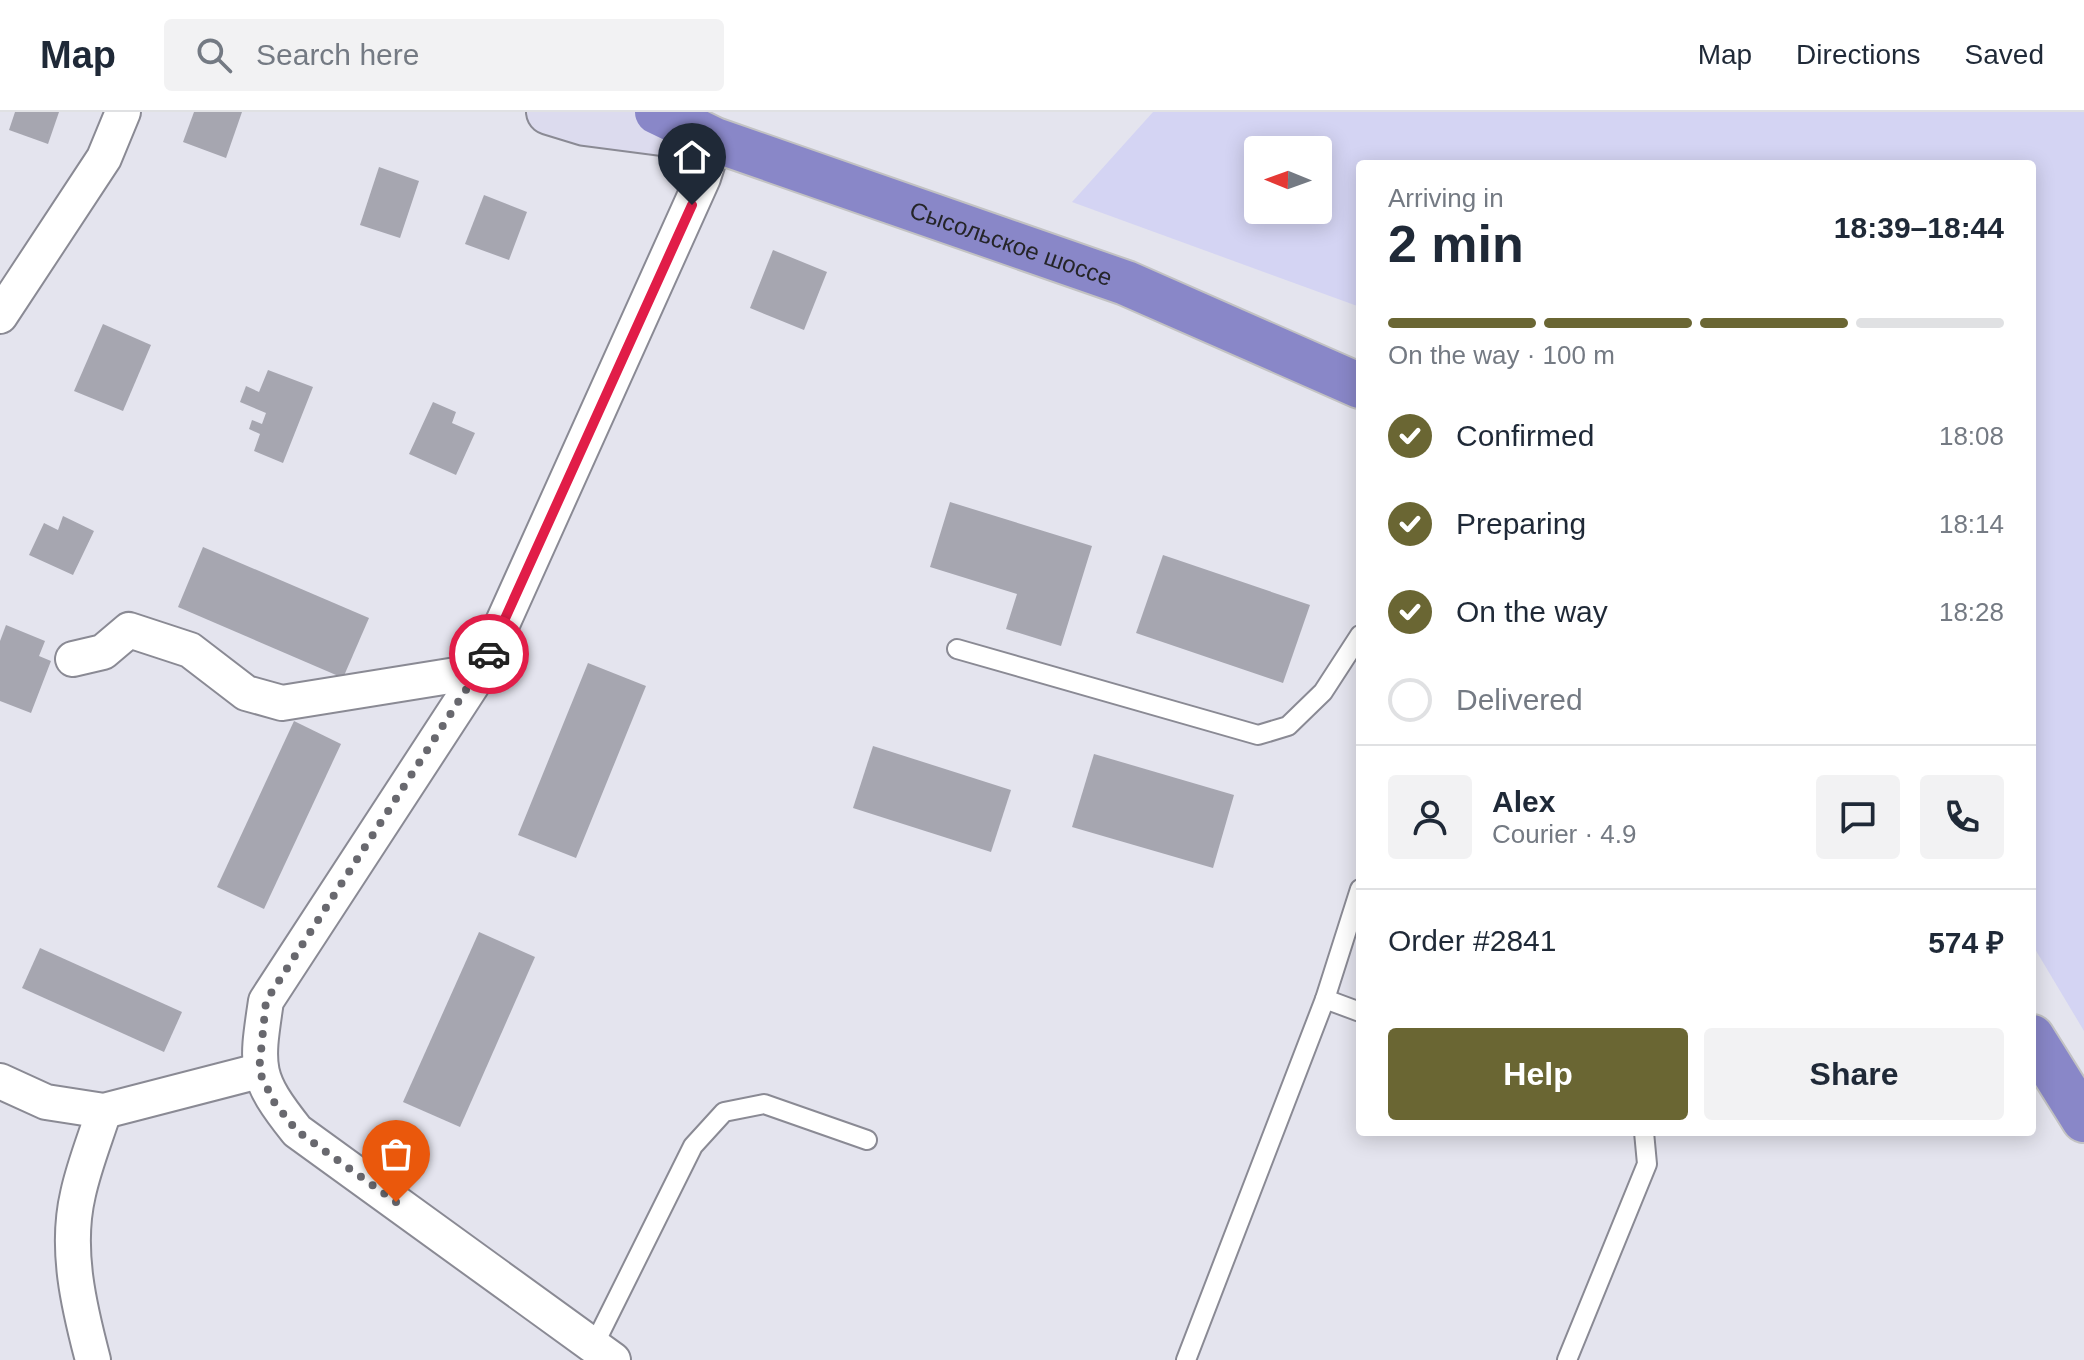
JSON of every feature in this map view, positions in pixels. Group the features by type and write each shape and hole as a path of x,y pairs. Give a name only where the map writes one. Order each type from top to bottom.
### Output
{"highway":[{"name":"Сысольское шоссе","path":"657,112 1126,283 1356,384"},
{"path":"2036,1043 2084,1120"}],"main road":[{"path":"549,112 585,123 716,133"}],"street":[{"path":"0,316 104,158 123,112"},
{"path":"604,1352 297,1131 274,1102 259,1071 266,1001 481,671 679,235 703,178 716,133"},
{"path":"73,659 103,652 129,630 190,650 246,693 282,703 481,671"},
{"path":"0,1081 46,1102 104,1111 259,1071"},
{"path":"93,1360 79,1309 73,1248 77,1196 104,1111"}],"lane":[{"path":"957,649 1258,735 1288,726 1323,692 1356,641"},
{"path":"1186,1360 1325,999 1356,902"},
{"path":"1325,999 1356,1011"},
{"path":"604,1352 693,1146 724,1112 764,1104 867,1140"},
{"path":"1567,1360 1647,1164 1644,1136"}],"shaded area":[{"path":"1153,112 2084,112 2084,1031 2036,951 2036,160 1356,160 1356,306 1072,202"}],"building":[{"path":"15,112 59,112 48,144 9,130"},
{"path":"194,112 242,112 226,158 183,142"},
{"path":"379,167 419,181 400,238 360,225"},
{"path":"484,195 527,212 509,260 465,244"},
{"path":"773,250 827,272 804,330 750,308"},
{"path":"103,324 151,345 123,411 74,391"},
{"path":"268,370 313,387 283,463 254,451 260,434 249,429 252,420 262,424 266,413 240,402 246,386 259,392"},
{"path":"433,402 456,412 452,423 475,433 456,475 409,454"},
{"path":"950,502 1092,546 1061,646 1006,629 1017,594 930,567"},
{"path":"63,516 94,531 73,575 29,555 44,523 58,530"},
{"path":"203,547 369,618 343,678 178,607"},
{"path":"1163,555 1310,605 1283,683 1136,633"},
{"path":"6,625 45,641 39,656 51,661 31,713 0,701 0,641"},
{"path":"588,663 646,686 576,858 518,835"},
{"path":"294,721 341,744 264,909 217,887"},
{"path":"873,746 1011,790 991,852 853,808"},
{"path":"1094,754 1234,795 1213,868 1072,827"},
{"path":"479,932 535,957 460,1127 403,1102"},
{"path":"40,948 182,1012 164,1052 22,988"}],"way so far":[{"path":"396,1202 297,1131 274,1102 259,1071 266,1001 403,793 489,654"}],"route":[{"path":"489,654 692,205"}]}
